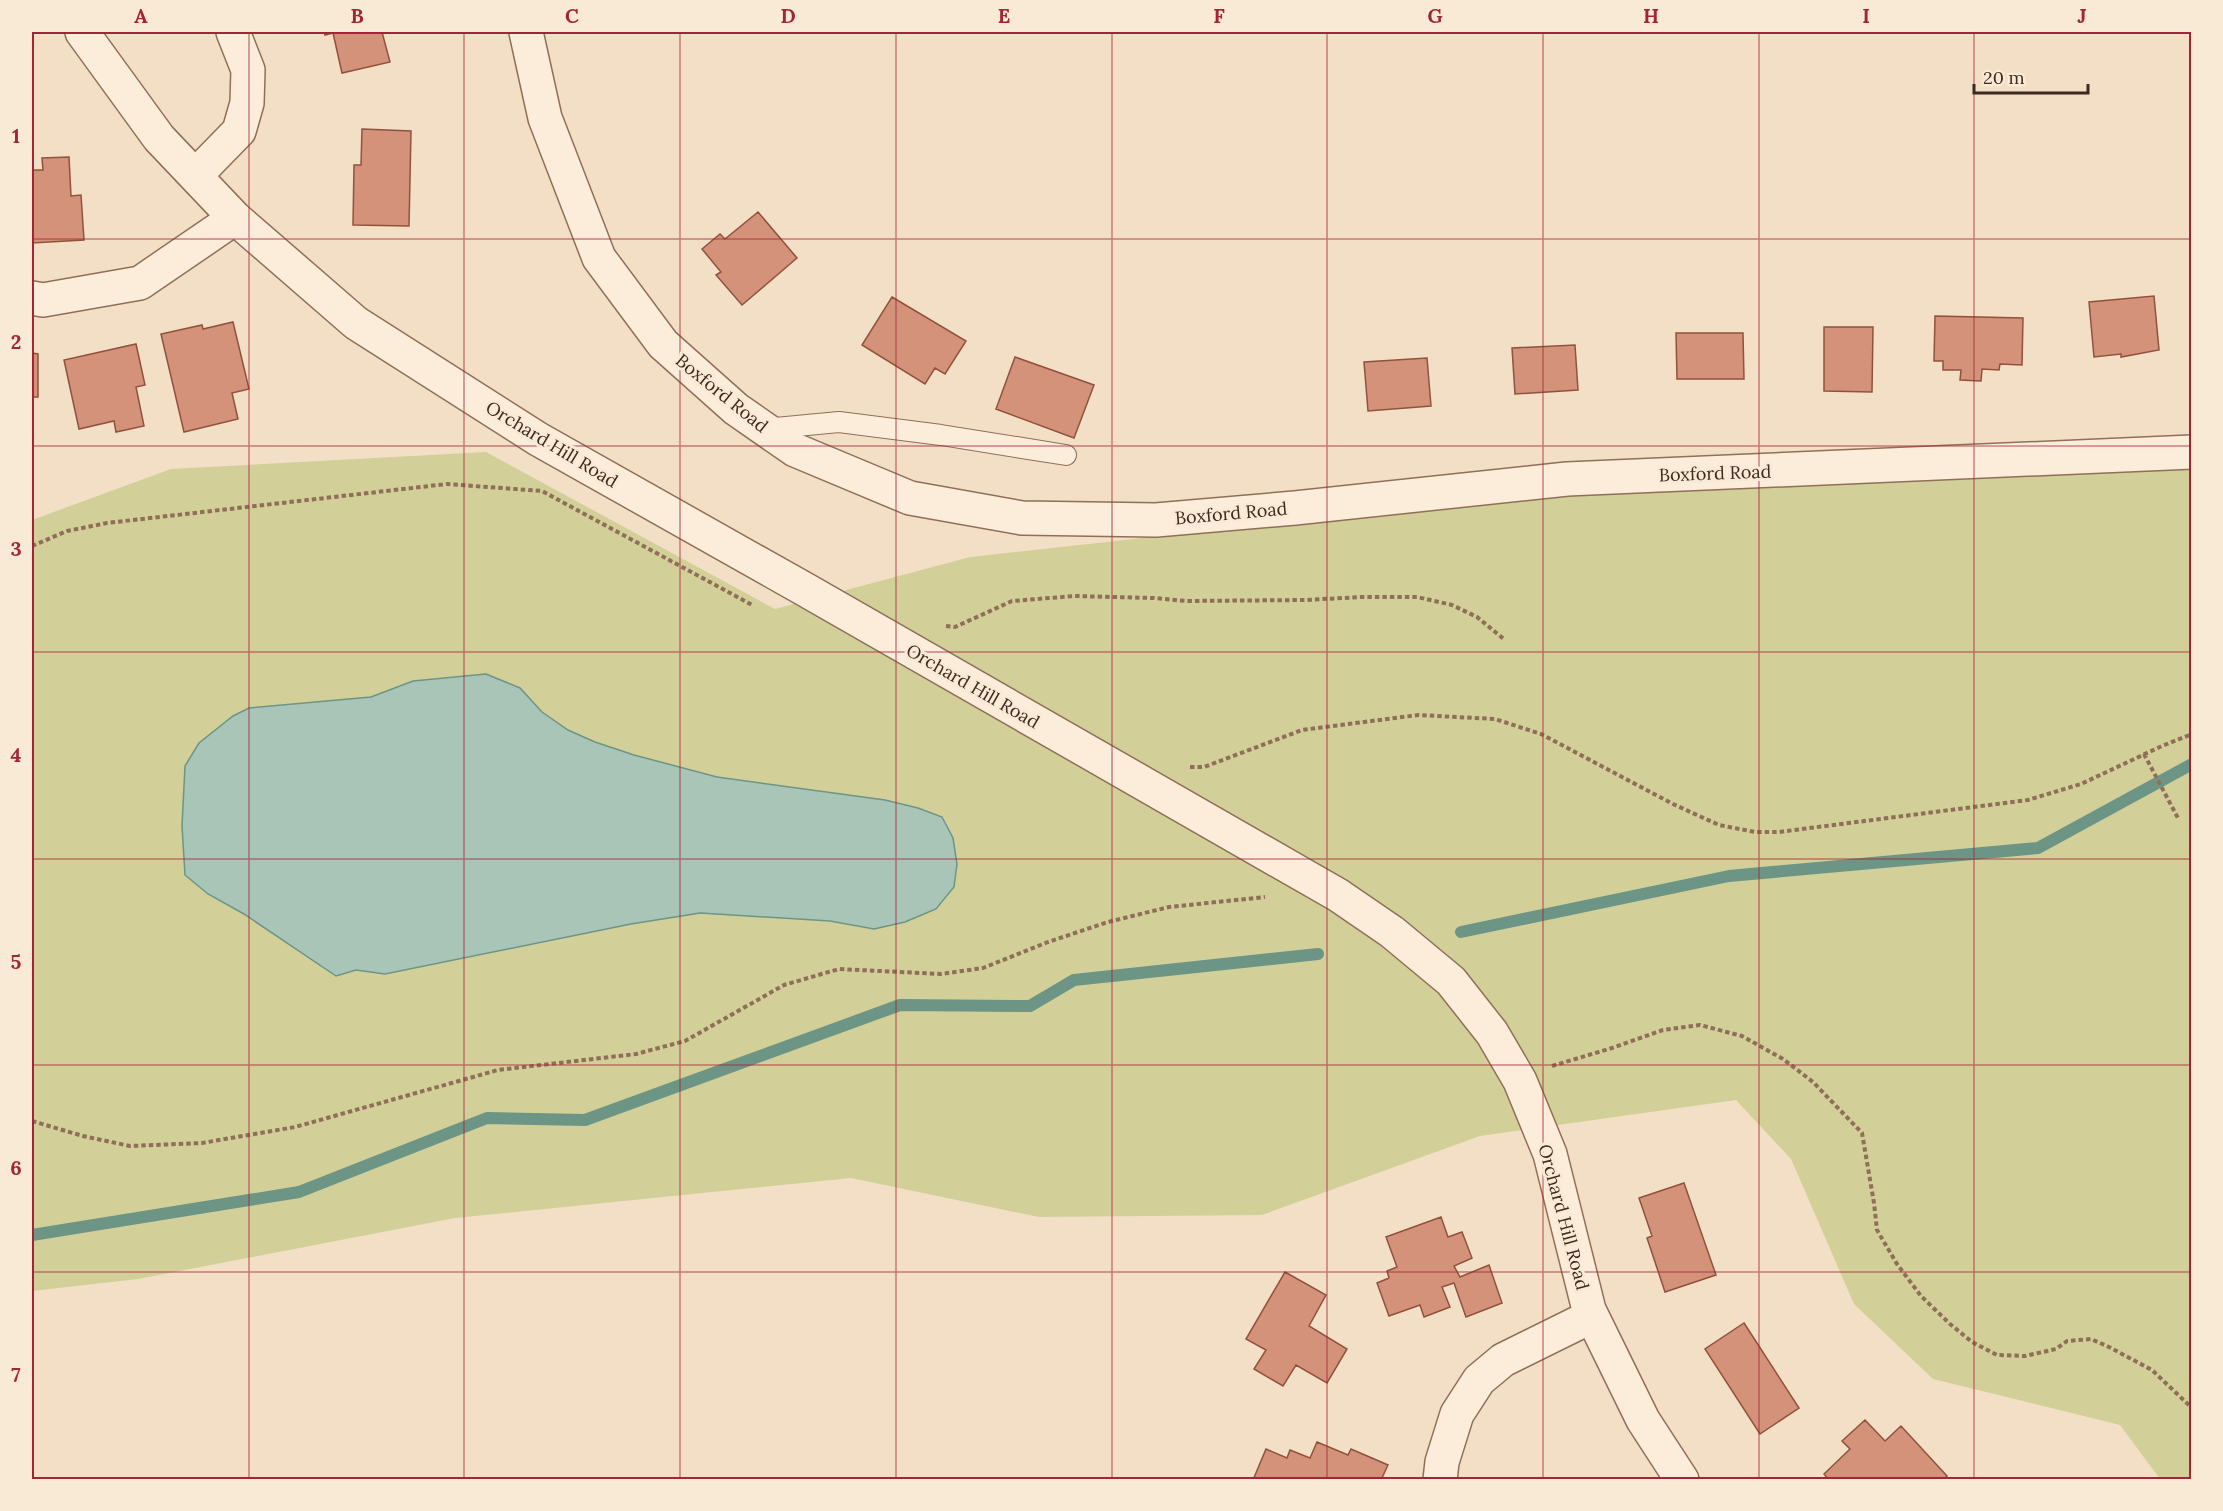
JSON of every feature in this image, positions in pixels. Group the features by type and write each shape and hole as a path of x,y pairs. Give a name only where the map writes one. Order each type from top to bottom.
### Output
{"street":[{"name":"Orchard Hill Road","path":"82,32 159,138 235,218 356,322 538,439 1338,895 1392,932 1451,981 1492,1033 1520,1081 1550,1154 1592,1316 1674,1477"},
{"path":"195,176 239,131 247,103 248,70 233,32"},
{"name":"Boxford Road","path":"526,32 545,118 599,258 663,344 736,409 795,450 910,498 1022,519 1156,520 1567,479 2192,452"},
{"path":"32,298 43,300 140,283 235,218"},
{"path":"1440,1479 1442,1462 1457,1414 1479,1380 1503,1360 1592,1316"}],"lane":[{"path":"765,429 839,422 1066,454"}],"path":[{"path":"1187,767 1204,767 1302,730 1418,715 1495,719 1541,734 1673,804 1719,825 1755,832 1779,832 2028,800 2081,784 2192,734"},
{"path":"2144,754 2179,820"},
{"path":"32,1121 129,1146 202,1143 295,1127 498,1070 636,1054 685,1041 784,985 840,969 941,974 983,968 1048,942 1108,922 1169,908 1271,896"},
{"path":"1544,1068 1663,1030 1700,1025 1742,1036 1783,1059 1813,1082 1862,1133 1877,1230 1897,1264 1921,1296 1950,1324 1972,1342 1997,1355 2025,1356 2056,1349 2067,1341 2091,1339 2152,1370 2192,1408"}],"shaded area":[{"path":"486,452 775,609 970,557 1215,530 1504,494 1703,483 1952,480 2191,467 2191,1479 2160,1479 2120,1425 1933,1379 1854,1304 1791,1159 1736,1100 1480,1136 1262,1215 1039,1217 851,1178 455,1218 138,1279 32,1291 32,520 171,469"},
{"path":"486,674 520,688 542,712 568,730 634,755 717,777 885,800 942,817 953,838 957,864 954,887 936,909 905,922 874,929 830,921 700,913 631,924 385,974 356,970 336,976 244,914 208,894 185,875 182,826 185,766 199,743 233,716 249,708 371,697 413,681"}],"building":[{"path":"324,32 382,32 390,62 342,73 333,33 325,35"},
{"path":"362,129 411,131 409,226 353,225 354,165 361,165"},
{"path":"69,157 71,196 81,195 84,240 32,243 32,170 43,170 42,158"},
{"path":"758,212 797,258 742,305 716,275 721,272 702,249 720,234 725,239"},
{"path":"2154,296 2159,350 2121,357 2121,354 2094,357 2089,302"},
{"path":"892,297 966,341 945,374 935,368 925,384 862,345"},
{"path":"1935,316 2023,318 2022,365 2000,364 1999,370 1982,369 1981,381 1960,380 1961,370 1943,370 1943,361 1934,361"},
{"path":"233,322 249,389 232,393 238,419 184,432 161,334 202,325 203,329"},
{"path":"1824,327 1873,327 1872,392 1824,391"},
{"path":"1676,333 1743,333 1744,379 1677,379"},
{"path":"136,344 145,385 136,387 144,426 116,432 114,421 79,429 64,360"},
{"path":"1575,345 1578,390 1515,394 1512,348"},
{"path":"32,353 38,354 38,397 32,397"},
{"path":"1015,357 1094,385 1074,438 996,409"},
{"path":"1427,358 1431,406 1368,411 1364,362"},
{"path":"1684,1183 1716,1275 1665,1292 1647,1238 1652,1236 1639,1198"},
{"path":"1441,1217 1448,1237 1462,1232 1472,1258 1454,1266 1460,1277 1489,1265 1502,1303 1466,1317 1454,1283 1442,1287 1450,1307 1424,1317 1420,1305 1389,1316 1377,1283 1389,1278 1387,1271 1397,1267 1386,1237"},
{"path":"1285,1272 1326,1295 1309,1326 1347,1349 1327,1383 1296,1365 1283,1386 1254,1369 1266,1350 1246,1339"},
{"path":"1744,1323 1799,1408 1760,1434 1705,1349"},
{"path":"1865,1420 1885,1441 1901,1426 1947,1476 1943,1480 1829,1480 1824,1474 1850,1449 1842,1441"},
{"path":"1317,1442 1348,1455 1351,1449 1388,1465 1381,1480 1253,1480 1266,1449 1287,1458 1290,1450 1310,1458"}],"waterway":[{"path":"1461,932 1729,876 2038,848 2192,764"},
{"path":"32,1235 299,1192 487,1118 585,1120 900,1005 1030,1006 1074,980 1318,954"}]}
